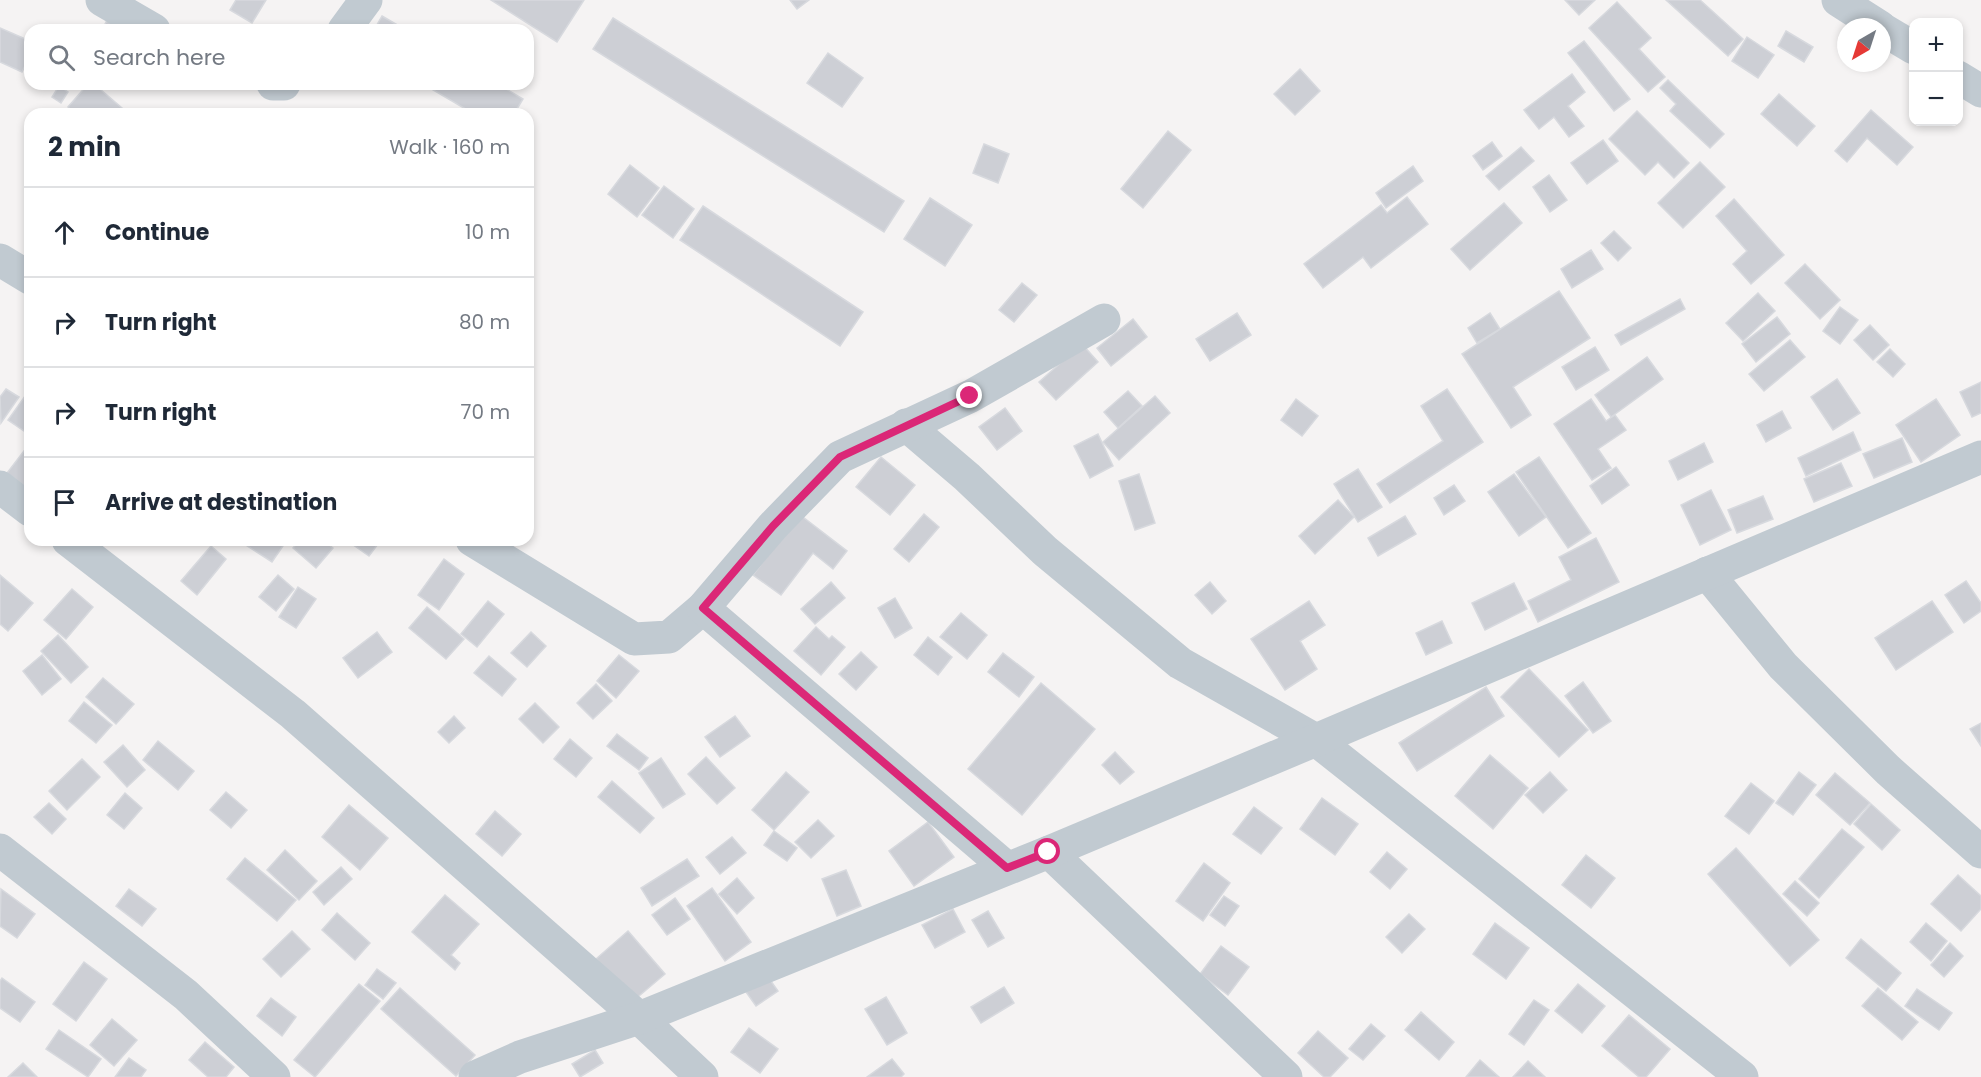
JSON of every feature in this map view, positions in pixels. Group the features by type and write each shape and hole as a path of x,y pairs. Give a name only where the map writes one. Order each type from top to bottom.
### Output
{"street":[{"path":"102,0 144,24"},
{"path":"348,24 366,0"},
{"path":"1838,0 1866,18"},
{"path":"1891,34 1909,45"},
{"path":"1963,80 1981,91"},
{"path":"0,260 24,274"},
{"path":"482,546 634,639 669,636 703,608 773,526 840,457 970,396 1104,320"},
{"path":"906,425 967,477 1045,551 1180,663 1316,740 1742,1077"},
{"path":"475,1077 520,1057 639,1018 1048,852 1981,457"},
{"path":"0,487 24,505"},
{"path":"76,546 293,714 639,1018 702,1077"},
{"path":"1707,573 1783,666 1888,770 1981,852"},
{"path":"703,608 1007,868"},
{"path":"0,850 186,995 274,1077"},
{"path":"1048,852 1286,1077"}],"building":[{"path":"236,0 266,0 252,23 230,10"},
{"path":"491,0 584,0 557,42 534,27 534,24 529,24"},
{"path":"790,0 809,0 797,9"},
{"path":"1565,0 1595,0 1579,15"},
{"path":"1666,0 1700,0 1743,39 1728,56"},
{"path":"1617,2 1651,38 1639,49 1665,77 1648,92 1589,28"},
{"path":"382,16 396,24 377,24"},
{"path":"108,18 119,24 105,24"},
{"path":"613,18 904,201 884,232 593,49"},
{"path":"0,28 24,38 24,68 22,72 0,62"},
{"path":"1786,31 1813,47 1804,62 1778,46"},
{"path":"1747,37 1774,55 1758,78 1732,61"},
{"path":"1584,41 1630,99 1614,111 1568,53"},
{"path":"828,53 863,78 842,107 807,83"},
{"path":"1300,69 1320,91 1295,115 1274,94"},
{"path":"1572,74 1585,92 1568,106 1584,126 1569,137 1554,117 1539,129 1524,110"},
{"path":"1668,80 1724,134 1710,148 1670,111 1676,104 1660,88"},
{"path":"56,90 68,92 61,103 52,97"},
{"path":"83,90 101,90 122,108 69,108"},
{"path":"433,90 508,90 523,99 518,108 464,108"},
{"path":"1779,94 1815,126 1797,146 1761,114"},
{"path":"1871,110 1913,147 1897,165 1867,138 1847,162 1835,151"},
{"path":"1637,111 1689,163 1674,178 1658,162 1645,175 1609,139"},
{"path":"1168,131 1191,150 1143,208 1121,189"},
{"path":"1603,140 1618,161 1587,184 1571,163"},
{"path":"1492,142 1502,156 1483,170 1473,156"},
{"path":"984,144 1009,154 998,183 973,173"},
{"path":"1521,147 1534,161 1499,190 1486,176"},
{"path":"1700,162 1725,187 1683,228 1658,203"},
{"path":"630,165 659,188 637,217 608,194"},
{"path":"1413,166 1423,181 1386,208 1376,193"},
{"path":"1549,175 1567,200 1550,212 1533,187"},
{"path":"664,186 694,209 673,238 642,215"},
{"path":"1407,197 1428,224 1371,268 1363,257 1323,288 1304,264 1381,205 1387,213"},
{"path":"930,198 972,225 945,266 904,239"},
{"path":"1734,199 1784,255 1751,284 1733,264 1747,251 1716,216"},
{"path":"1504,203 1522,223 1470,270 1451,249"},
{"path":"703,206 863,312 840,346 680,240"},
{"path":"1614,231 1631,248 1618,261 1601,243"},
{"path":"1591,250 1603,269 1572,288 1561,269"},
{"path":"1805,264 1840,300 1820,319 1785,283"},
{"path":"1022,283 1037,295 1014,322 999,310"},
{"path":"1559,291 1590,338 1513,387 1531,415 1511,428 1462,354"},
{"path":"1758,293 1775,311 1743,341 1726,323"},
{"path":"1680,299 1685,309 1621,345 1615,335"},
{"path":"1840,307 1858,320 1840,344 1823,331"},
{"path":"1237,313 1251,335 1210,361 1196,339"},
{"path":"1490,313 1500,329 1477,343 1468,328"},
{"path":"1777,317 1790,334 1756,362 1742,344"},
{"path":"1133,319 1147,337 1111,366 1097,348"},
{"path":"1870,325 1889,345 1873,360 1854,340"},
{"path":"1790,340 1805,357 1764,391 1749,374"},
{"path":"1082,344 1098,362 1056,400 1039,382"},
{"path":"1595,347 1609,370 1576,390 1562,367"},
{"path":"1890,349 1905,364 1893,377 1877,362"},
{"path":"1647,357 1663,379 1611,417 1595,395"},
{"path":"1837,379 1860,413 1833,430 1811,397"},
{"path":"1981,382 1981,413 1972,417 1960,392"},
{"path":"6,389 19,397 1,423 0,397"},
{"path":"1447,389 1483,442 1390,503 1377,484 1443,441 1421,406"},
{"path":"1128,391 1142,406 1118,428 1104,412"},
{"path":"1155,396 1170,413 1119,460 1103,442"},
{"path":"24,397 24,431 8,420"},
{"path":"1296,399 1318,416 1302,436 1281,420"},
{"path":"1591,399 1606,421 1615,415 1626,430 1598,449 1611,468 1592,480 1554,424"},
{"path":"1936,399 1960,435 1921,462 1896,425"},
{"path":"1005,408 1022,431 997,450 979,427"},
{"path":"1782,411 1791,428 1766,442 1757,425"},
{"path":"1853,432 1861,450 1806,476 1798,458"},
{"path":"1098,434 1113,466 1090,478 1074,446"},
{"path":"1902,438 1912,462 1874,478 1863,454"},
{"path":"1704,443 1713,462 1678,480 1669,461"},
{"path":"24,451 24,486 7,473"},
{"path":"881,457 915,485 890,515 856,487"},
{"path":"1539,457 1591,533 1568,548 1516,472"},
{"path":"1841,463 1852,486 1814,502 1804,479"},
{"path":"1616,467 1629,485 1602,504 1590,486"},
{"path":"1358,469 1382,507 1358,522 1334,484"},
{"path":"1139,474 1155,523 1135,530 1119,481"},
{"path":"1514,474 1546,517 1519,536 1488,492"},
{"path":"1454,485 1465,501 1444,515 1434,498"},
{"path":"1711,490 1731,530 1700,545 1681,505"},
{"path":"1763,496 1773,519 1737,533 1728,510"},
{"path":"1338,500 1354,517 1315,554 1299,536"},
{"path":"799,514 847,551 833,569 813,553 781,595 753,575"},
{"path":"924,514 939,527 909,562 894,549"},
{"path":"1405,516 1416,534 1378,556 1368,538"},
{"path":"1596,538 1619,582 1538,622 1528,601 1571,580 1559,557"},
{"path":"211,546 226,559 197,595 181,581"},
{"path":"247,546 283,546 272,562"},
{"path":"295,546 330,546 333,548 316,568 293,548"},
{"path":"355,546 376,546 369,556"},
{"path":"444,559 464,574 439,610 418,595"},
{"path":"0,575 33,603 8,631 0,624"},
{"path":"278,575 294,589 276,611 259,597"},
{"path":"1966,581 1981,603 1981,611 1964,623 1945,595"},
{"path":"831,582 845,598 815,624 801,609"},
{"path":"1210,582 1226,601 1212,614 1195,595"},
{"path":"1514,583 1527,609 1485,630 1472,603"},
{"path":"298,587 316,599 296,628 279,617"},
{"path":"72,589 93,607 66,639 44,620"},
{"path":"895,598 912,628 895,638 878,608"},
{"path":"488,601 504,614 477,647 461,634"},
{"path":"1309,601 1325,625 1300,641 1317,669 1285,690 1251,639"},
{"path":"1932,601 1953,632 1896,670 1875,638"},
{"path":"427,607 464,639 446,659 409,628"},
{"path":"961,613 987,635 967,659 940,637"},
{"path":"1442,621 1452,643 1426,655 1416,633"},
{"path":"816,627 829,639 832,636 845,647 821,675 794,651"},
{"path":"377,632 392,652 358,678 343,658"},
{"path":"531,632 546,646 527,667 511,653"},
{"path":"58,635 88,667 71,683 41,651"},
{"path":"928,637 952,657 938,675 914,655"},
{"path":"861,652 877,667 856,690 839,674"},
{"path":"1003,653 1034,677 1019,697 988,672"},
{"path":"42,655 61,679 42,695 23,671"},
{"path":"619,655 639,671 616,698 597,681"},
{"path":"489,656 516,679 502,696 474,673"},
{"path":"1529,669 1588,730 1559,757 1501,697"},
{"path":"103,678 134,704 116,724 86,697"},
{"path":"1583,682 1611,721 1593,733 1565,696"},
{"path":"1041,683 1095,729 1022,815 968,769"},
{"path":"596,684 612,701 593,719 577,703"},
{"path":"1486,687 1504,716 1417,771 1399,743"},
{"path":"84,702 112,725 96,743 69,721"},
{"path":"535,703 559,727 543,743 519,719"},
{"path":"454,716 465,728 449,743 438,732"},
{"path":"735,716 750,736 720,757 705,737"},
{"path":"1981,723 1981,746 1970,729"},
{"path":"617,734 648,758 639,770 607,746"},
{"path":"570,739 592,758 576,777 554,759"},
{"path":"158,741 194,771 178,790 143,760"},
{"path":"123,745 145,770 127,787 104,762"},
{"path":"1115,752 1134,772 1120,784 1102,765"},
{"path":"1490,755 1528,788 1493,829 1455,796"},
{"path":"706,757 735,788 717,804 688,774"},
{"path":"661,758 685,794 663,808 639,773"},
{"path":"82,759 100,777 67,810 49,791"},
{"path":"786,772 809,792 774,830 752,810"},
{"path":"1550,772 1567,790 1543,813 1525,795"},
{"path":"1799,772 1816,785 1793,815 1776,803"},
{"path":"1835,773 1870,803 1850,825 1816,795"},
{"path":"612,781 654,818 640,833 598,797"},
{"path":"1751,783 1774,801 1749,834 1725,816"},
{"path":"226,792 247,810 231,828 210,810"},
{"path":"125,793 142,808 124,829 107,815"},
{"path":"1322,798 1358,824 1335,855 1300,829"},
{"path":"49,803 66,819 52,834 34,817"},
{"path":"1871,804 1900,830 1882,850 1854,824"},
{"path":"349,805 388,838 360,870 322,837"},
{"path":"1254,807 1282,828 1261,854 1233,834"},
{"path":"495,811 521,834 502,856 476,834"},
{"path":"818,820 834,836 811,858 795,842"},
{"path":"928,822 954,857 914,886 889,851"},
{"path":"1842,829 1864,847 1819,898 1799,879"},
{"path":"774,831 797,848 787,861 764,845"},
{"path":"732,837 746,853 720,874 706,857"},
{"path":"1736,848 1819,940 1790,966 1708,874"},
{"path":"285,850 317,881 299,900 267,870"},
{"path":"1387,852 1407,869 1390,889 1370,872"},
{"path":"1586,855 1615,878 1591,908 1562,885"},
{"path":"245,858 296,900 277,921 227,879"},
{"path":"687,859 699,876 652,906 641,888"},
{"path":"1204,863 1230,883 1203,921 1176,901"},
{"path":"341,867 352,879 324,905 313,892"},
{"path":"846,870 861,906 837,916 822,879"},
{"path":"1958,875 1981,896 1981,909 1961,931 1931,904"},
{"path":"737,878 754,898 737,914 719,894"},
{"path":"1795,881 1819,903 1807,916 1783,894"},
{"path":"712,888 751,942 725,961 687,906"},
{"path":"1,889 35,914 17,938 0,926"},
{"path":"129,889 156,909 142,926 116,906"},
{"path":"445,895 479,924 451,955 460,963 455,970 412,932"},
{"path":"1224,896 1239,906 1225,926 1210,915"},
{"path":"675,898 690,919 667,935 652,915"},
{"path":"953,909 965,932 935,948 922,925"},
{"path":"988,911 1004,938 988,947 972,920"},
{"path":"337,913 370,943 355,960 322,930"},
{"path":"1409,914 1425,929 1402,953 1386,937"},
{"path":"1495,923 1529,948 1506,979 1473,954"},
{"path":"1926,923 1947,941 1931,961 1910,942"},
{"path":"292,931 310,949 281,977 263,959"},
{"path":"628,931 665,974 633,1001 596,959"},
{"path":"1861,939 1901,973 1886,991 1846,958"},
{"path":"1950,943 1963,956 1944,977 1931,965"},
{"path":"1221,946 1249,967 1228,995 1200,974"},
{"path":"84,962 107,979 76,1021 53,1004"},
{"path":"377,969 396,983 383,999 365,985"},
{"path":"768,977 778,991 756,1006 746,992"},
{"path":"2,978 35,1002 20,1022 0,1008"},
{"path":"359,984 380,1001 315,1077 294,1060"},
{"path":"1578,984 1605,1006 1582,1033 1555,1011"},
{"path":"1004,987 1014,1003 981,1023 971,1007"},
{"path":"400,988 475,1055 456,1076 381,1009"},
{"path":"1878,988 1918,1022 1902,1040 1862,1006"},
{"path":"1917,989 1952,1013 1939,1030 1905,1006"},
{"path":"886,997 907,1033 887,1045 865,1009"},
{"path":"271,998 296,1017 282,1036 257,1016"},
{"path":"1534,1000 1549,1010 1524,1045 1509,1034"},
{"path":"1421,1012 1454,1042 1439,1060 1405,1030"},
{"path":"1629,1015 1670,1049 1646,1077 1639,1077 1602,1046"},
{"path":"112,1019 137,1040 114,1066 90,1045"},
{"path":"1371,1024 1385,1036 1363,1060 1349,1049"},
{"path":"749,1028 778,1049 760,1073 731,1052"},
{"path":"59,1030 101,1059 88,1077 46,1049"},
{"path":"1318,1031 1348,1058 1330,1077 1324,1077 1298,1053"},
{"path":"205,1042 234,1067 226,1077 208,1077 189,1060"},
{"path":"595,1050 603,1063 580,1077 572,1064"},
{"path":"129,1058 146,1070 141,1077 115,1077"},
{"path":"892,1059 904,1074 901,1077 867,1077"},
{"path":"1480,1060 1499,1077 1466,1077"},
{"path":"1528,1061 1545,1077 1513,1077"},
{"path":"23,1063 37,1077 8,1077"}],"route":[{"path":"970,396 840,457 773,526 703,608 1007,868 1048,852"}]}
